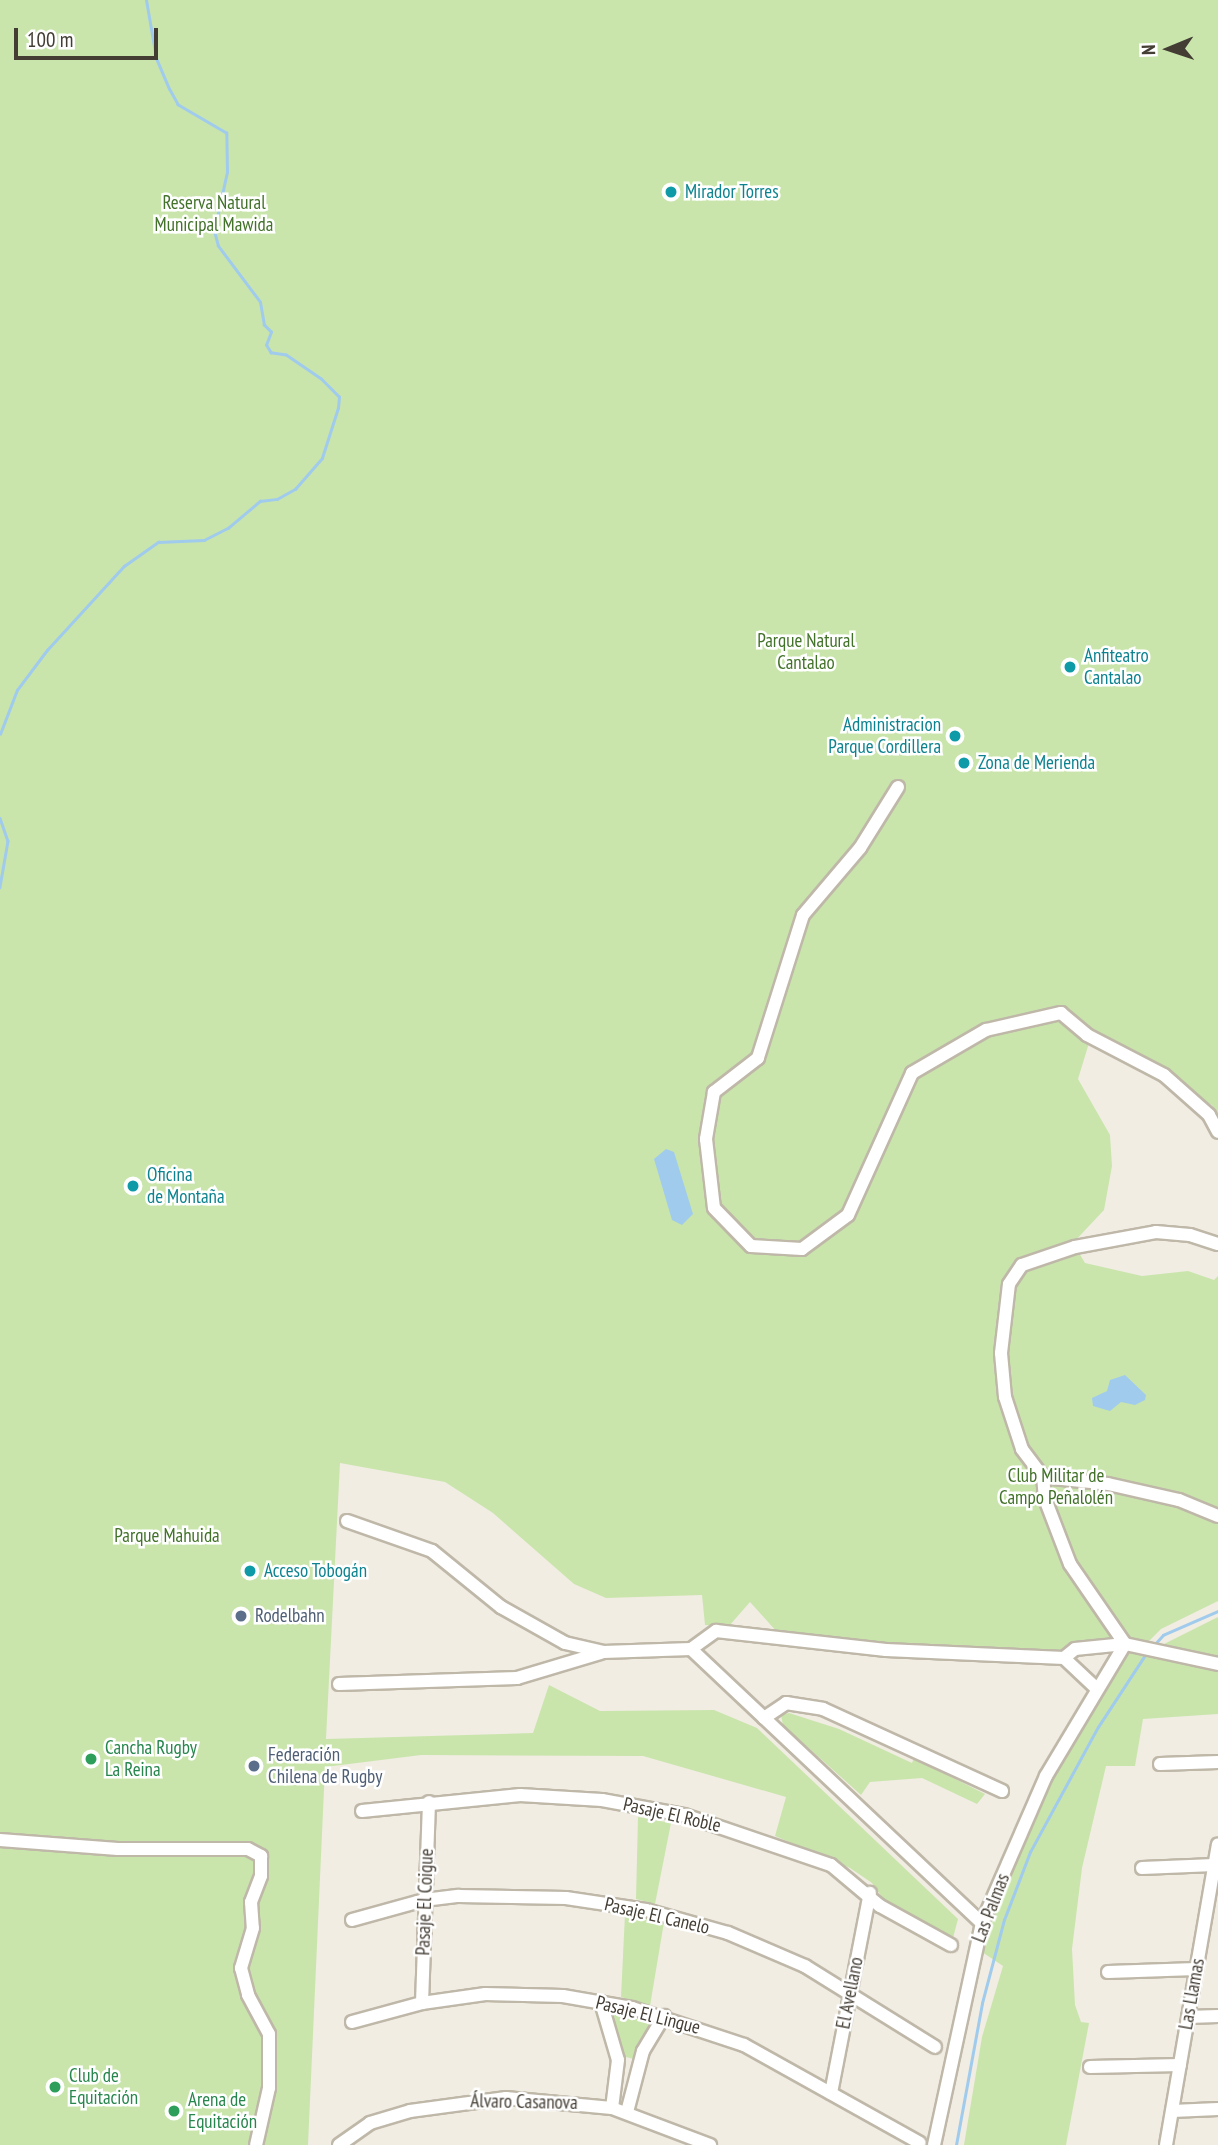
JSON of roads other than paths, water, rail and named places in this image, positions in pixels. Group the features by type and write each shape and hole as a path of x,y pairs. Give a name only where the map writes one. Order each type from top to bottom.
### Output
{"street":[{"path":"898,787 860,848 803,915 758,1058 714,1092 706,1139 714,1208 751,1246 802,1249 848,1215 912,1073 986,1030 1061,1013 1087,1035 1164,1075 1209,1115 1218,1132"},
{"path":"1125,1644 1070,1564 1045,1499 1043,1477 1022,1449 1005,1397 1001,1353 1009,1284 1022,1265 1075,1247 1156,1233 1190,1235 1218,1244"},
{"path":"1043,1477 1108,1484 1179,1500 1218,1516"},
{"path":"347,1521 432,1551 501,1607 565,1643 603,1652"},
{"path":"339,1684 517,1678 603,1652 691,1649 716,1631 886,1650 1064,1658 1096,1688"},
{"path":"1064,1658 1075,1649 1125,1644 1218,1664"},
{"name":"Las Palmas","path":"934,2145 982,1923 1046,1776 1096,1688 1125,1644"},
{"path":"691,1649 982,1923"},
{"path":"764,1718 786,1703 823,1709 1002,1791"},
{"path":"1160,1764 1218,1762"},
{"name":"Pasaje El Roble","path":"362,1811 429,1802 534,1795 666,1811 740,1831 831,1865 870,1893 880,1906 951,1945"},
{"name":"Pasaje El Coigue","path":"422,2003 429,1802"},
{"path":"0,1840 118,1849 248,1849 261,1856 261,1876 251,1902 253,1928 241,1968 248,1994 269,2034 269,2088 256,2145"},
{"name":"Las Llamas","path":"1166,2145 1196,1969 1211,1921 1218,1844"},
{"path":"1142,1868 1214,1865"},
{"name":"El Avellano","path":"831,2094 870,1893"},
{"name":"Pasaje El Canelo","path":"352,1920 424,1900 539,1896 646,1910 754,1943 850,1993 934,2047"},
{"path":"1108,1972 1196,1969"},
{"name":"Pasaje El Lingue","path":"352,2022 422,2003 512,1993 601,2002 664,2016 744,2045 920,2143"},
{"path":"601,2002 618,2060 612,2108"},
{"path":"627,2112 643,2051 664,2016"},
{"path":"1188,2017 1218,2016"},
{"path":"1090,2067 1180,2065"},
{"name":"Álvaro Casanova","path":"339,2145 386,2117 456,2102 533,2099 612,2108 710,2145"},
{"path":"1172,2111 1218,2109"}],"water":[{"path":"666,1149 674,1152 693,1214 682,1225 672,1220 654,1159"},
{"path":"1125,1375 1146,1395 1145,1400 1135,1405 1121,1402 1110,1411 1093,1406 1092,1398 1107,1391 1110,1380"}],"waterway":[{"path":"0,734 17,690 47,650 124,566 158,542 204,540 228,528 260,501 277,499 295,489 322,458 338,408 339,397 321,379 286,355 271,353 266,345 271,332 264,325 260,302 218,246 214,231 227,172 226,133 178,105 156,58 146,0"},
{"path":"0,818 8,841 0,887"},
{"path":"1154,1645 1163,1635 1218,1611"},
{"path":"956,2145 982,2003 1004,1920 1030,1852 1098,1727 1147,1652"}],"place":[{"name":"Mirador Torres","path":"671,192"},
{"name":"Anfiteatro Cantalao","path":"1070,667"},
{"name":"Administracion Parque Cordillera","path":"955,736"},
{"name":"Zona de Merienda","path":"964,763"},
{"name":"Oficina de Montaña","path":"133,1186"},
{"name":"Acceso Tobogán","path":"250,1571"},
{"name":"Rodelbahn","path":"241,1616"},
{"name":"Cancha Rugby La Reina","path":"91,1759"},
{"name":"Federación Chilena de Rugby","path":"254,1766"},
{"name":"Club de Equitación","path":"55,2087"},
{"name":"Arena de Equitación","path":"174,2111"}],"park label":[{"name":"Reserva Natural Municipal Mawida","path":"214,214"},
{"name":"Parque Natural Cantalao","path":"806,652"},
{"name":"Club Militar de Campo Peñalolén","path":"1056,1487"},
{"name":"Parque Mahuida","path":"167,1536"}]}
